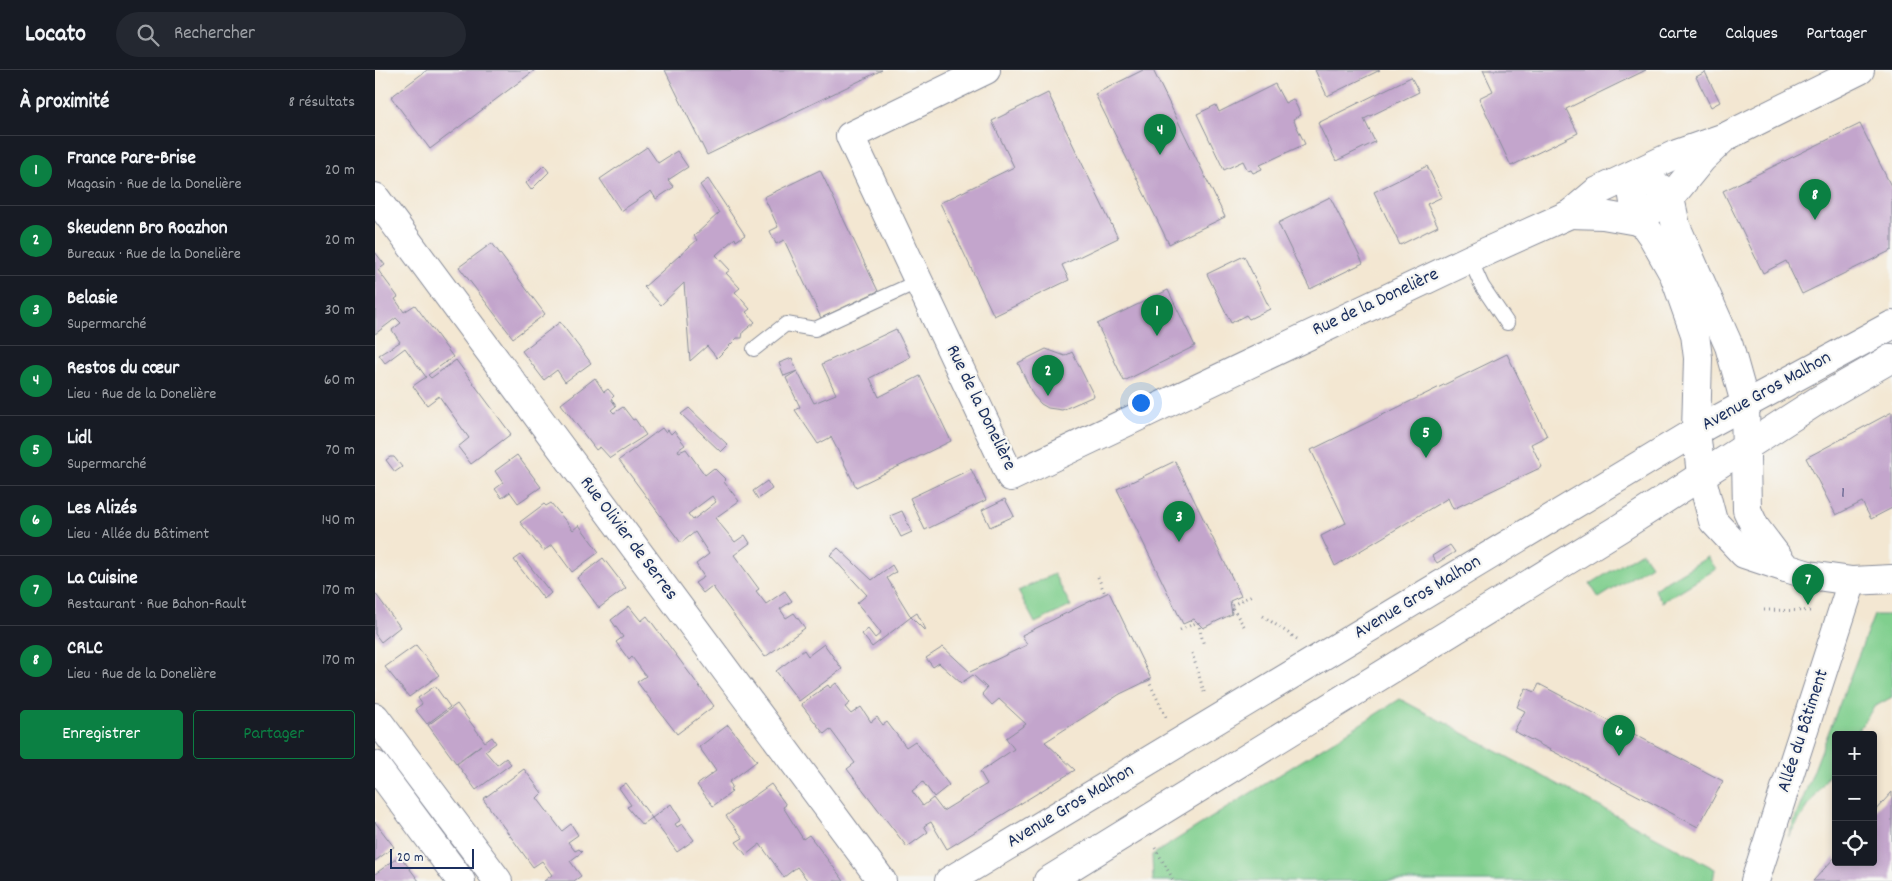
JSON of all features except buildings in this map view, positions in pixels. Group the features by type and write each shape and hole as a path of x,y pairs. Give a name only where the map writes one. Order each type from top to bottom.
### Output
{"street":[{"name":"Rue de la Donelière","path":"986,70 850,136 1011,478 1470,259 1570,214 1596,192 1695,146 1725,137 1860,70"},
{"name":"Rue de la Donelière","path":"1570,214 1603,215 1637,221 1670,198 1725,137"},
{"path":"1786,568 1755,527 1747,510 1745,403 1729,346 1677,226 1670,198 1662,189 1635,174 1632,190 1637,221 1645,226 1652,236 1674,275 1695,334 1698,358 1696,431 1701,475 1713,521 1744,554 1786,568 1809,575 1852,581 1892,579"},
{"name":"Rue Olivier de Serres","path":"375,197 882,881"},
{"name":"Avenue Gros Malhon","path":"949,881 1696,431 1892,324"},
{"name":"Avenue Gros Malhon","path":"1049,881 1468,623 1817,401 1892,358"},
{"name":"Allée du Bâtiment","path":"1755,881 1852,581"},
{"path":"375,717 498,881"},
{"path":"375,765 461,881"}],"lane":[{"path":"1470,259 1482,286 1507,323"},
{"path":"754,349 787,324 815,329 919,281"}],"path":[{"path":"1098,577 1105,594"},
{"path":"1244,626 1231,606 1253,595"},
{"path":"1764,610 1796,612 1843,610"},
{"path":"1263,616 1322,656"},
{"path":"1180,630 1198,622 1204,646"},
{"path":"1192,653 1212,722"},
{"path":"1148,680 1178,743"},
{"path":"1141,824 1174,881"}],"green space":[{"path":"1642,552 1651,565 1599,598 1590,584"},
{"path":"1708,557 1716,569 1662,602 1654,589"},
{"path":"1054,574 1071,606 1035,623 1018,591"},
{"path":"1874,615 1892,615 1892,697 1874,707 1858,731 1832,731 1832,770 1788,837"},
{"path":"1400,699 1715,869 1713,881 1153,881 1152,855"}],"place":[{"name":"Restos du cœur","path":"1160,155"},
{"name":"CRLC","path":"1815,220"},
{"name":"France Pare-Brise","path":"1157,336"},
{"name":"Skeudenn Bro Roazhon","path":"1048,396"},
{"name":"Lidl","path":"1426,458"},
{"name":"Belasie","path":"1179,542"},
{"name":"La Cuisine","path":"1808,605"},
{"name":"Les Alizés","path":"1619,756"}]}
